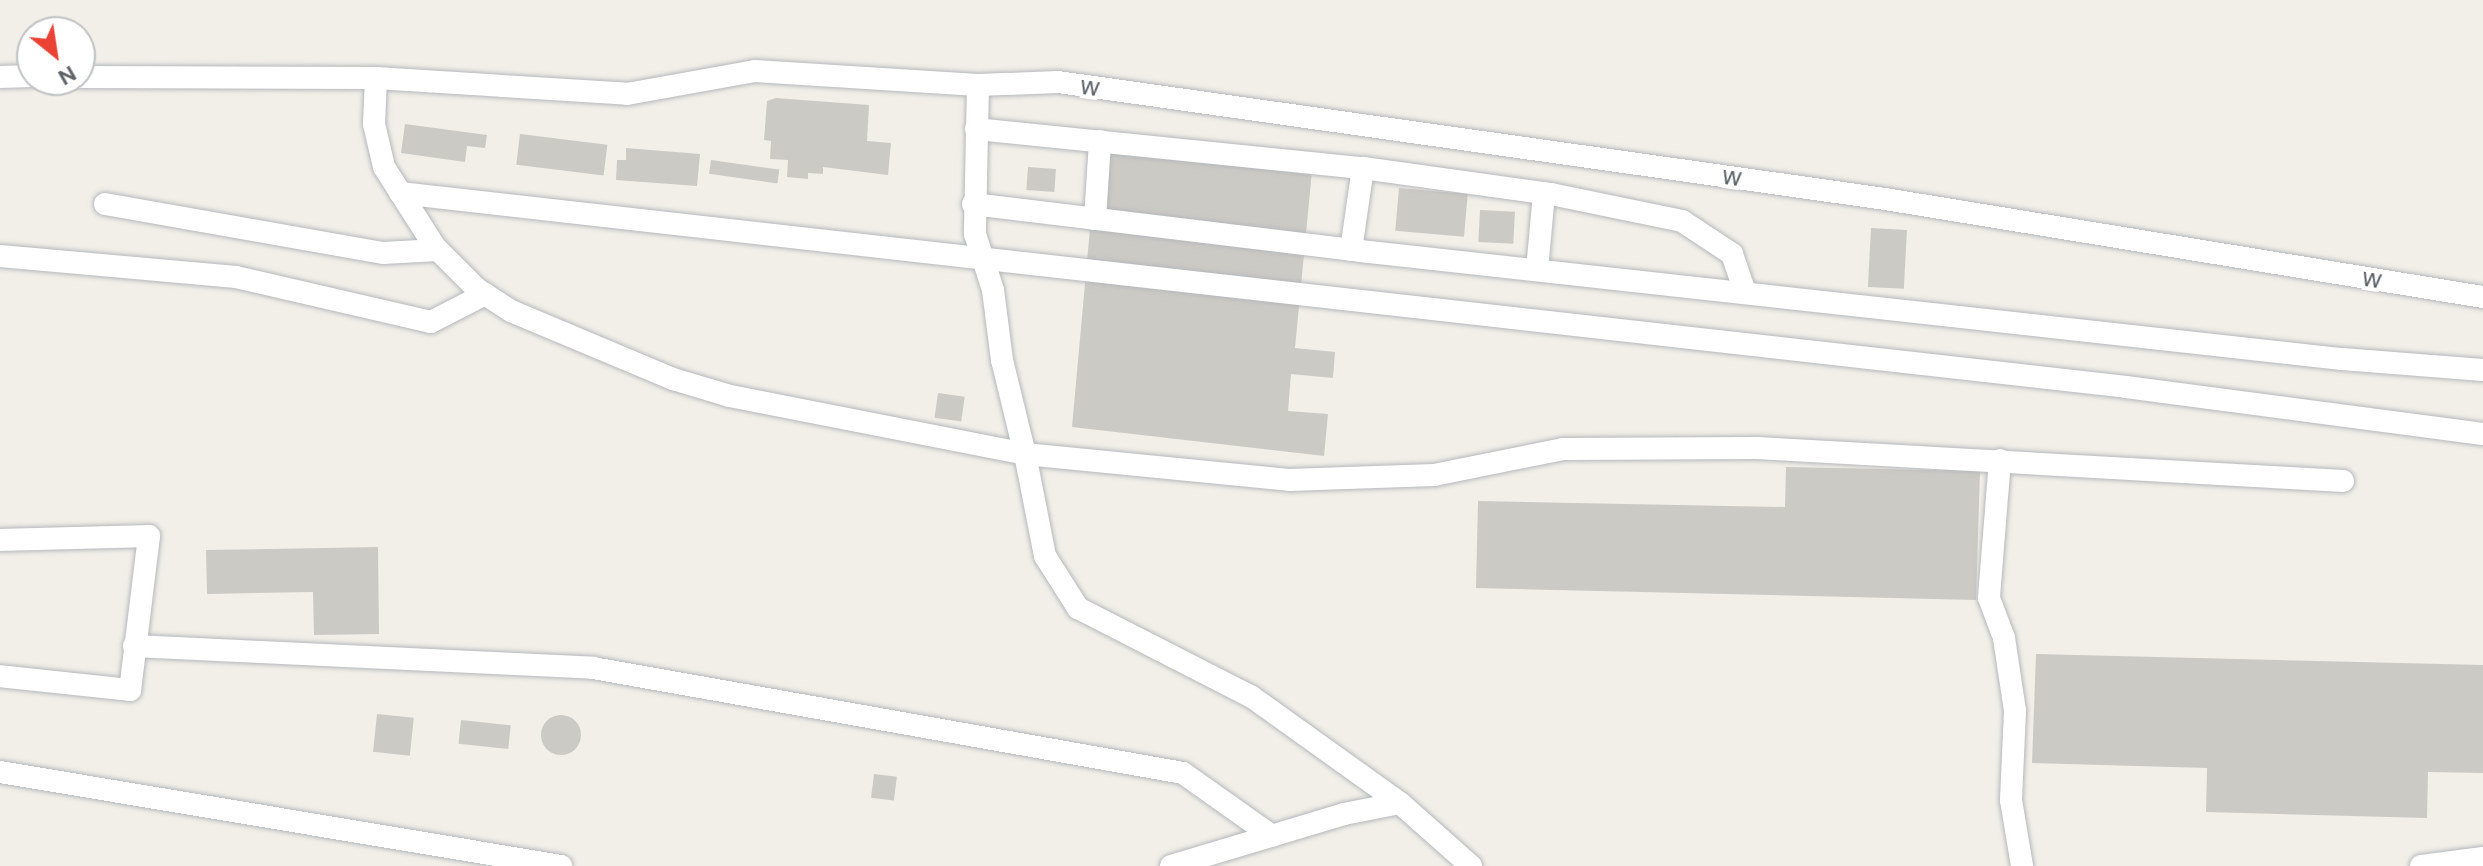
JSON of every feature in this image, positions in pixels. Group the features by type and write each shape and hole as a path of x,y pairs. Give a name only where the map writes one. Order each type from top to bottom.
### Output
{"lane":[{"name":"w","path":"96,77 376,78 627,94 755,71 978,85 1058,82 1885,199 2483,297"},
{"path":"376,78 374,124 384,167 438,250 485,294 511,311 673,379 730,396 1025,454 1289,480 1434,475 1563,449 1757,448 2343,481"},
{"path":"978,85 973,204 1045,556 1078,608 1252,697 1400,803 1471,866"},
{"path":"976,129 1363,168 1544,193 1682,221 1732,254 1745,292"},
{"path":"1095,219 1100,141"},
{"path":"1351,250 1363,168"},
{"path":"400,193 2126,387 2483,434"},
{"path":"1537,270 1544,193"},
{"path":"105,204 383,253 438,250"},
{"path":"973,204 1351,250 2342,359 2483,370"},
{"path":"0,256 236,277 431,322 485,294"},
{"path":"2000,460 1989,598 2004,638 2015,711 2011,800 2022,866"},
{"path":"0,540 149,536 130,690 0,676"},
{"path":"134,646 609,671 1183,773 1272,836"},
{"path":"0,772 561,866"},
{"path":"1171,866 1400,803"},
{"path":"2421,866 2483,858"}],"building":[{"path":"776,98 869,105 867,141 891,143 888,175 823,167 823,174 808,173 808,179 787,177 788,160 770,159 771,141 764,140 767,101"},
{"path":"405,124 487,135 485,148 467,146 465,162 401,153"},
{"path":"520,134 607,145 604,175 516,165"},
{"path":"626,148 700,154 697,186 616,180 617,160 626,160"},
{"path":"1097,151 1312,171 1295,348 1335,352 1333,378 1291,374 1288,411 1328,414 1324,456 1072,427"},
{"path":"711,160 779,170 777,183 709,174"},
{"path":"1028,167 1056,169 1054,192 1026,190"},
{"path":"1399,188 1468,194 1464,237 1395,231"},
{"path":"1480,210 1515,212 1513,244 1478,242"},
{"path":"1871,228 1907,230 1904,289 1868,287"},
{"path":"938,393 965,397 961,422 935,418"},
{"path":"1786,467 1980,471 1976,600 1476,588 1478,501 1785,507"},
{"path":"378,547 379,634 314,635 313,592 207,594 206,550"},
{"path":"2036,654 2483,665 2483,773 2428,772 2427,818 2206,812 2207,768 2032,763"},
{"path":"377,714 414,718 410,756 373,752"},
{"path":"561,715 575,721 581,735 575,749 561,755 547,749 541,735 547,721"},
{"path":"461,720 511,725 508,749 458,744"},
{"path":"874,774 897,777 894,801 871,798"}]}
